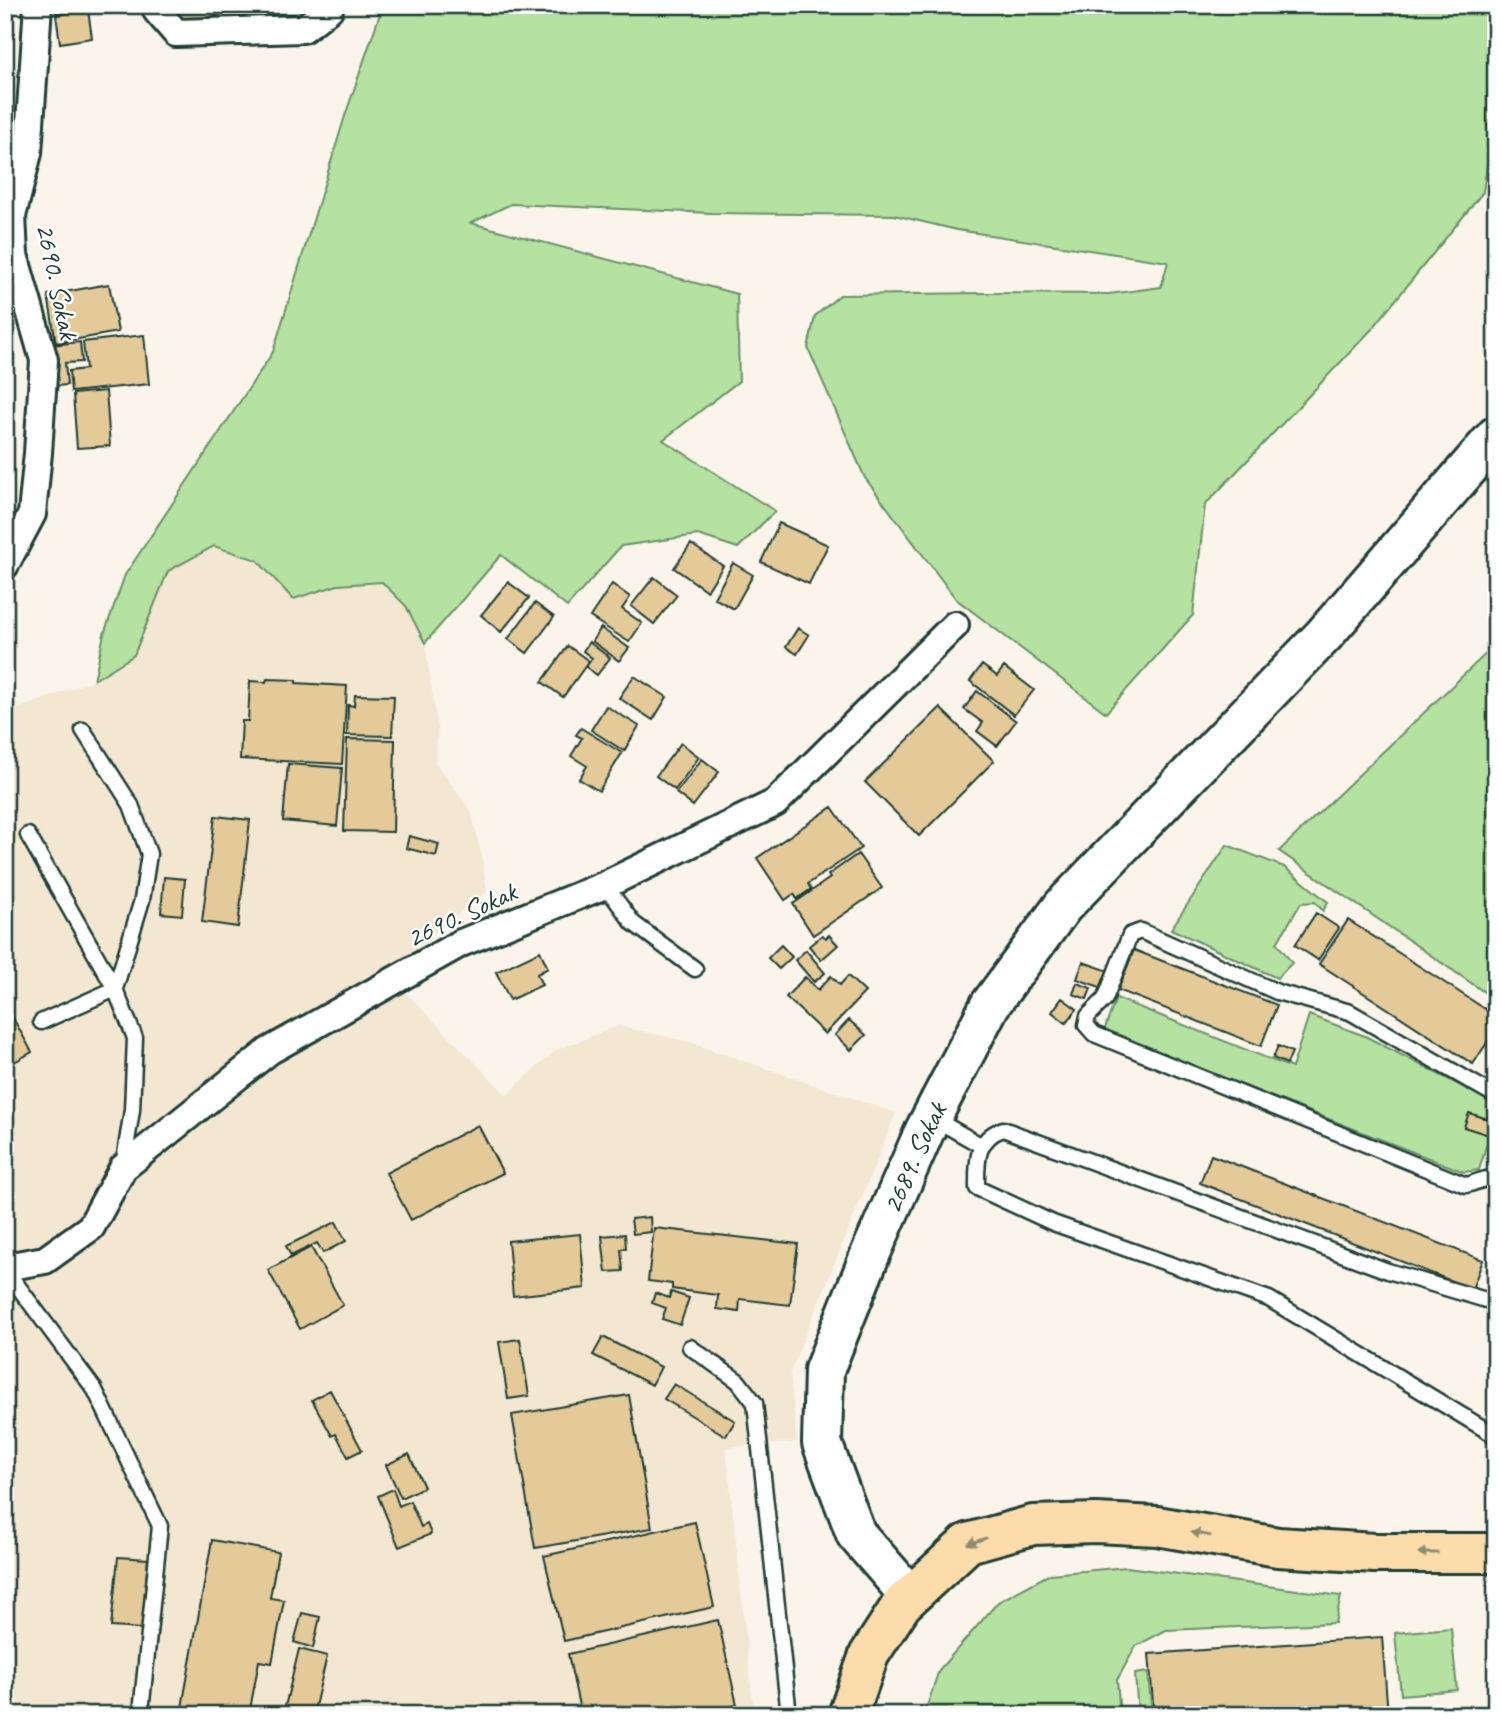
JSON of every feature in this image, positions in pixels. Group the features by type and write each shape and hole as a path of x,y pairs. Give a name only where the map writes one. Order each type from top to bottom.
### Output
{"main road":[{"name":"2689. Sokak","path":"910,1596 856,1534 822,1443 824,1370 875,1243 931,1117 990,1005 1063,906 1324,635 1496,436"},
{"path":"848,1715 869,1655 902,1604 968,1543 1033,1525 1096,1523 1157,1526 1278,1547 1375,1553 1496,1553"}],"street":[{"name":"2690. Sokak","path":"5,565 32,514 44,360 14,255 9,216 28,153 38,5"},
{"path":"155,5 176,33 303,29 329,9"},
{"name":"2690. Sokak","path":"5,1268 45,1261 91,1227 122,1168 270,1051 461,943 605,886 775,803 955,625"}],"lane":[{"path":"41,1022 114,989 142,900 149,854 131,805 83,730"},
{"path":"28,835 114,989 135,1038 132,1110 122,1168"},
{"path":"605,886 633,923 695,969"},
{"path":"1496,1096 1350,1012 1277,992 1141,931 1130,935 1105,999 1088,1016 1086,1025 1094,1034 1466,1185 1486,1177 1496,1178"},
{"path":"931,1117 982,1146"},
{"path":"1496,1303 1388,1270 1023,1134 1003,1129 990,1133 977,1161 977,1188 1053,1223 1269,1299 1496,1436"},
{"path":"5,1268 95,1390 160,1526 141,1713"},
{"path":"690,1347 738,1381 755,1404 789,1715"}],"shaded area":[{"path":"214,546 257,560 293,599 338,585 382,582 406,606 425,643 438,730 435,762 471,811 487,891 386,973 507,1095 556,1050 618,1026 689,1042 896,1113 790,1373 797,1442 726,1447 754,1715 5,1715 5,714 94,680 134,655 168,571"}],"green space":[{"path":"383,5 1496,5 1496,107 1483,192 1373,328 1205,505 1193,615 1106,713 956,599 865,478 808,348 815,316 840,295 1109,294 1161,287 1168,262 957,230 894,215 711,213 511,204 471,223 737,294 739,381 663,440 775,511 738,548 698,535 621,546 567,607 501,555 425,643 406,606 382,582 338,585 293,599 257,560 214,546 168,571 134,655 94,680 104,634 125,575 273,352 345,116"},
{"path":"1496,644 1496,1000 1279,851"},
{"path":"1227,845 1284,867 1328,902 1323,911 1315,902 1301,903 1277,943 1292,963 1277,978 1171,929"},
{"path":"1116,998 1292,1068 1309,1015 1365,1036 1496,1104 1496,1113 1479,1170 1464,1172 1104,1031"},
{"path":"1127,1567 1341,1596 1335,1623 1166,1630 1136,1646 1117,1680 1120,1715 924,1715 939,1670 998,1602 1050,1574"},
{"path":"1451,1628 1457,1690 1401,1695 1395,1633"},
{"path":"1148,1672 1152,1715 1138,1715 1135,1674"}],"building":[{"path":"55,5 79,5 79,9 56,13"},
{"path":"178,5 230,5 232,11 182,24"},
{"path":"88,10 92,38 60,43 56,15"},
{"path":"109,284 118,332 56,343 48,295"},
{"path":"144,335 149,384 71,392 69,371 86,369 83,342"},
{"path":"80,342 82,362 65,363 67,385 55,386 51,345"},
{"path":"106,391 110,446 77,448 73,394"},
{"path":"779,523 828,545 809,584 761,562"},
{"path":"691,544 723,566 707,591 674,568"},
{"path":"733,563 753,575 734,609 714,598"},
{"path":"654,577 677,595 654,624 631,606"},
{"path":"508,582 529,598 501,632 481,615"},
{"path":"612,584 630,597 622,609 642,623 629,642 590,617"},
{"path":"535,603 554,617 527,653 508,639"},
{"path":"601,628 629,648 619,661 592,641"},
{"path":"798,628 809,635 797,654 786,647"},
{"path":"589,642 610,658 597,675 586,667 592,658 583,651"},
{"path":"568,646 589,661 563,697 542,682"},
{"path":"982,665 997,676 1004,667 1034,690 1014,715 970,681"},
{"path":"634,676 667,697 653,720 619,698"},
{"path":"267,679 347,686 342,764 240,759 242,721 248,721 250,681 266,682"},
{"path":"977,691 1016,721 997,746 977,731 983,723 964,709"},
{"path":"355,695 394,696 392,736 347,735 348,705 354,706"},
{"path":"606,706 639,726 624,751 591,730"},
{"path":"940,708 994,761 919,836 865,782"},
{"path":"581,728 622,753 599,791 579,779 587,766 571,756 582,738 576,735"},
{"path":"347,739 395,740 393,832 344,831"},
{"path":"681,743 699,757 675,790 656,776"},
{"path":"702,759 719,772 693,806 676,793"},
{"path":"288,764 342,768 337,826 283,821"},
{"path":"832,807 861,848 808,884 811,889 797,899 794,894 785,900 757,858"},
{"path":"215,816 250,820 238,927 202,922"},
{"path":"409,836 439,844 436,856 406,848"},
{"path":"858,854 882,888 813,935 793,904"},
{"path":"164,877 185,879 182,915 161,913"},
{"path":"1316,913 1339,928 1318,960 1295,945"},
{"path":"1348,920 1496,1016 1496,1029 1473,1064 1319,964"},
{"path":"822,935 826,938 829,935 838,945 821,960 809,946"},
{"path":"781,945 792,957 779,969 768,958"},
{"path":"806,950 825,973 814,982 795,960"},
{"path":"1134,950 1277,1005 1261,1046 1118,990"},
{"path":"540,951 548,968 537,974 542,985 510,1000 496,972"},
{"path":"1083,962 1109,971 1103,988 1077,979"},
{"path":"831,976 840,985 848,976 865,992 825,1034 786,997 805,977 818,990"},
{"path":"1077,983 1091,988 1087,999 1073,994"},
{"path":"1062,998 1077,1009 1066,1023 1052,1012"},
{"path":"5,1004 32,1052 5,1067"},
{"path":"849,1020 866,1035 851,1050 835,1035"},
{"path":"1278,1046 1292,1052 1287,1064 1273,1058"},
{"path":"1469,1113 1494,1121 1489,1135 1464,1127"},
{"path":"478,1125 503,1173 411,1220 386,1173"},
{"path":"1211,1155 1483,1260 1472,1289 1200,1183"},
{"path":"650,1217 651,1232 633,1234 631,1219"},
{"path":"336,1222 346,1241 323,1253 317,1243 291,1256 286,1246"},
{"path":"654,1228 798,1244 790,1305 740,1299 739,1312 717,1309 718,1295 672,1289 672,1284 648,1281"},
{"path":"580,1234 585,1288 513,1296 508,1241"},
{"path":"625,1234 626,1248 621,1249 623,1271 606,1272 602,1236"},
{"path":"311,1247 343,1305 300,1329 268,1270"},
{"path":"671,1292 689,1298 680,1325 662,1319 666,1308 652,1303 655,1293 669,1298"},
{"path":"603,1337 661,1367 652,1385 593,1355"},
{"path":"520,1339 529,1396 508,1399 499,1342"},
{"path":"674,1384 735,1421 726,1436 664,1399"},
{"path":"330,1390 362,1450 348,1457 336,1434 332,1436 312,1400"},
{"path":"629,1395 652,1528 535,1548 512,1415"},
{"path":"409,1454 424,1487 401,1498 386,1465"},
{"path":"393,1489 399,1506 410,1501 421,1527 427,1524 431,1534 399,1547 378,1496"},
{"path":"695,1522 714,1607 564,1641 544,1556"},
{"path":"212,1540 278,1552 270,1598 284,1600 272,1663 259,1661 249,1715 181,1713"},
{"path":"118,1557 148,1559 142,1629 111,1627"},
{"path":"302,1613 320,1617 313,1648 294,1642"},
{"path":"718,1620 737,1705 694,1715 581,1715 568,1654"},
{"path":"1382,1637 1388,1715 1154,1715 1149,1654"},
{"path":"299,1649 327,1656 313,1715 283,1715"}]}
